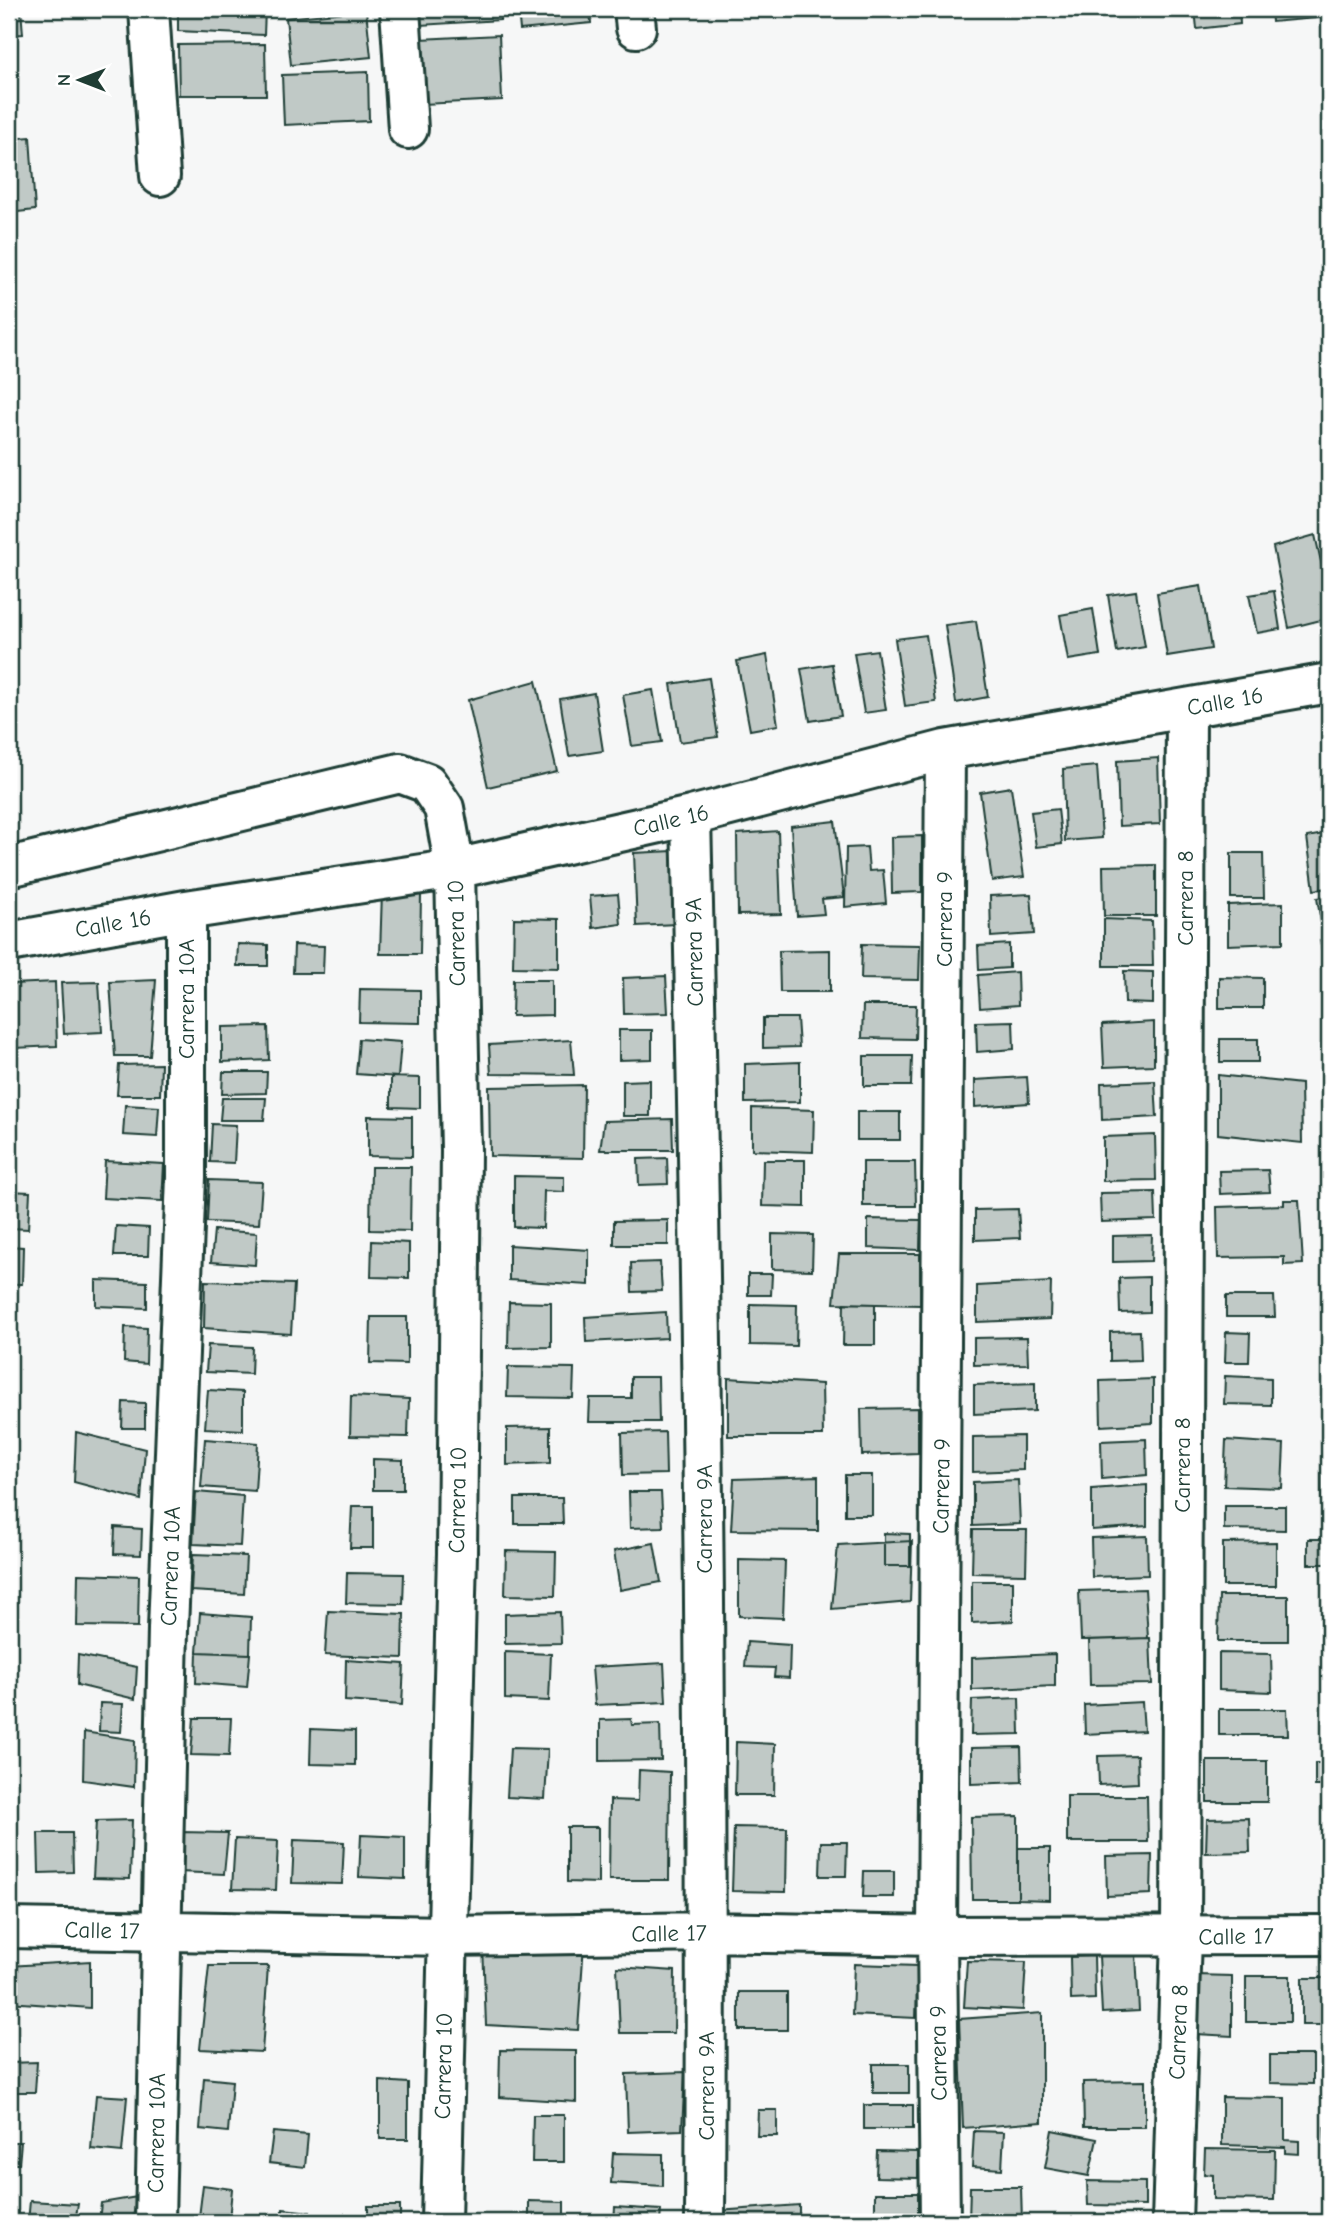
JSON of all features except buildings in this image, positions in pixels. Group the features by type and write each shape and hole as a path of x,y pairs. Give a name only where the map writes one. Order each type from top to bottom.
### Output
{"street":[{"path":"149,9 160,177"},
{"path":"400,9 408,129"},
{"name":"Calle 16","path":"9,942 186,910 454,869 691,816 945,750 1329,683"},
{"name":"Carrera 8","path":"1172,2222 1181,1936 1185,708"},
{"name":"Carrera 9","path":"940,2222 937,1936 945,750"},
{"name":"Carrera 10","path":"9,867 400,773 427,783 444,808 454,869 461,1151 457,1553 441,2222"},
{"name":"Carrera 9A","path":"691,816 702,1288 707,1932 705,2222"},
{"name":"Carrera 10A","path":"155,2222 159,1931 186,1177 186,910"},
{"name":"Calle 17","path":"9,1928 446,1936 707,1932 937,1936 1329,1935"}]}
